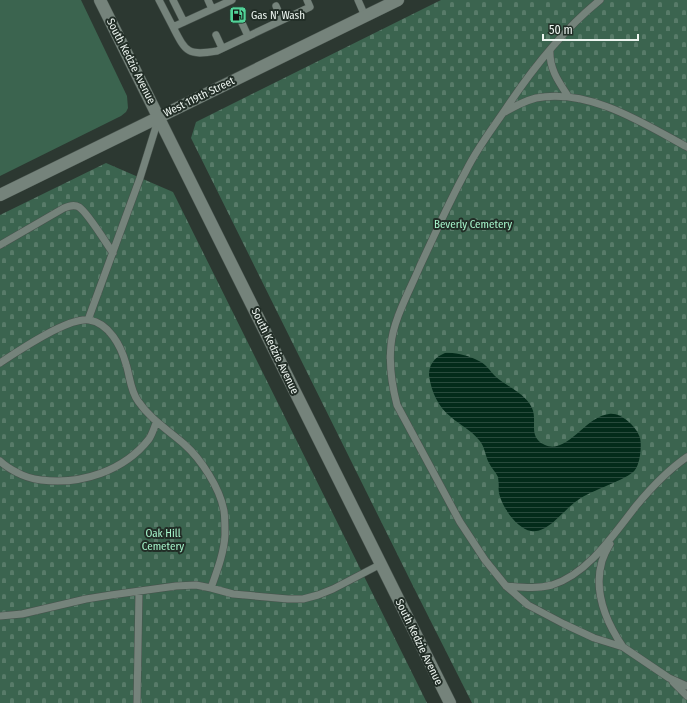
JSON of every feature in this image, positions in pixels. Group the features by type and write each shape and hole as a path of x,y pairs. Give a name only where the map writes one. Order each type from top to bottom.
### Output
{"main road":[{"name":"South Kedzie Avenue","path":"100,0 450,703"},
{"name":"West 119th Street","path":"0,195 398,0"}],"lane":[{"path":"159,0 184,48 192,52 202,54 216,51 310,6 306,0"},
{"path":"173,0 184,22"},
{"path":"208,0 209,13"},
{"path":"358,0 365,16"},
{"path":"600,0 565,32 528,76 466,170 437,228 395,325 390,345 393,388 397,406 460,522 485,560 506,586 528,604 564,624 594,638 623,647 669,678 687,686"},
{"path":"173,27 233,2"},
{"path":"276,6 282,20"},
{"path":"242,22 248,36"},
{"path":"216,35 222,48"},
{"path":"550,50 552,71 568,96"},
{"path":"504,112 521,103 536,98 568,96 595,102 628,116 687,147"},
{"path":"88,320 140,178 159,117"},
{"path":"0,245 64,208 72,205 79,207 113,253"},
{"path":"0,363 65,325 76,321 88,320 100,324 111,333 126,362 133,392 138,401 156,423 185,445 199,460 218,493 224,511 225,536 211,588"},
{"path":"0,461 19,474 35,479 71,481 89,477 124,463 150,438 156,423"},
{"path":"506,586 531,588 551,585 574,574 612,538 636,506 657,483 687,457"},
{"path":"612,538 602,561 600,598 605,615 623,647"},
{"path":"0,616 22,614 86,599 176,586 196,585 233,594 303,599 333,589 381,564"},
{"path":"137,703 139,592"},
{"path":"669,678 687,696"}],"green space":[{"path":"0,0 81,0 127,96 128,108 121,116 0,176"},
{"name":"Beverly Cemetery","path":"441,0 687,0 687,703 472,703 191,138 196,122"},
{"name":"Oak Hill Cemetery","path":"106,163 173,192 427,703 0,703 0,215"}],"shaded area":[{"path":"445,353 462,355 481,362 495,376 525,398 534,413 536,438 545,445 553,447 561,445 592,421 601,416 609,414 618,415 628,421 636,429 640,438 641,446 637,467 625,478 591,492 578,500 544,529 531,531 525,529 510,516 506,510 499,493 498,477 490,465 481,442 473,433 446,413 433,393 429,375 430,367 433,361"}],"place":[{"name":"Gas N' Wash","path":"238,15"}]}
